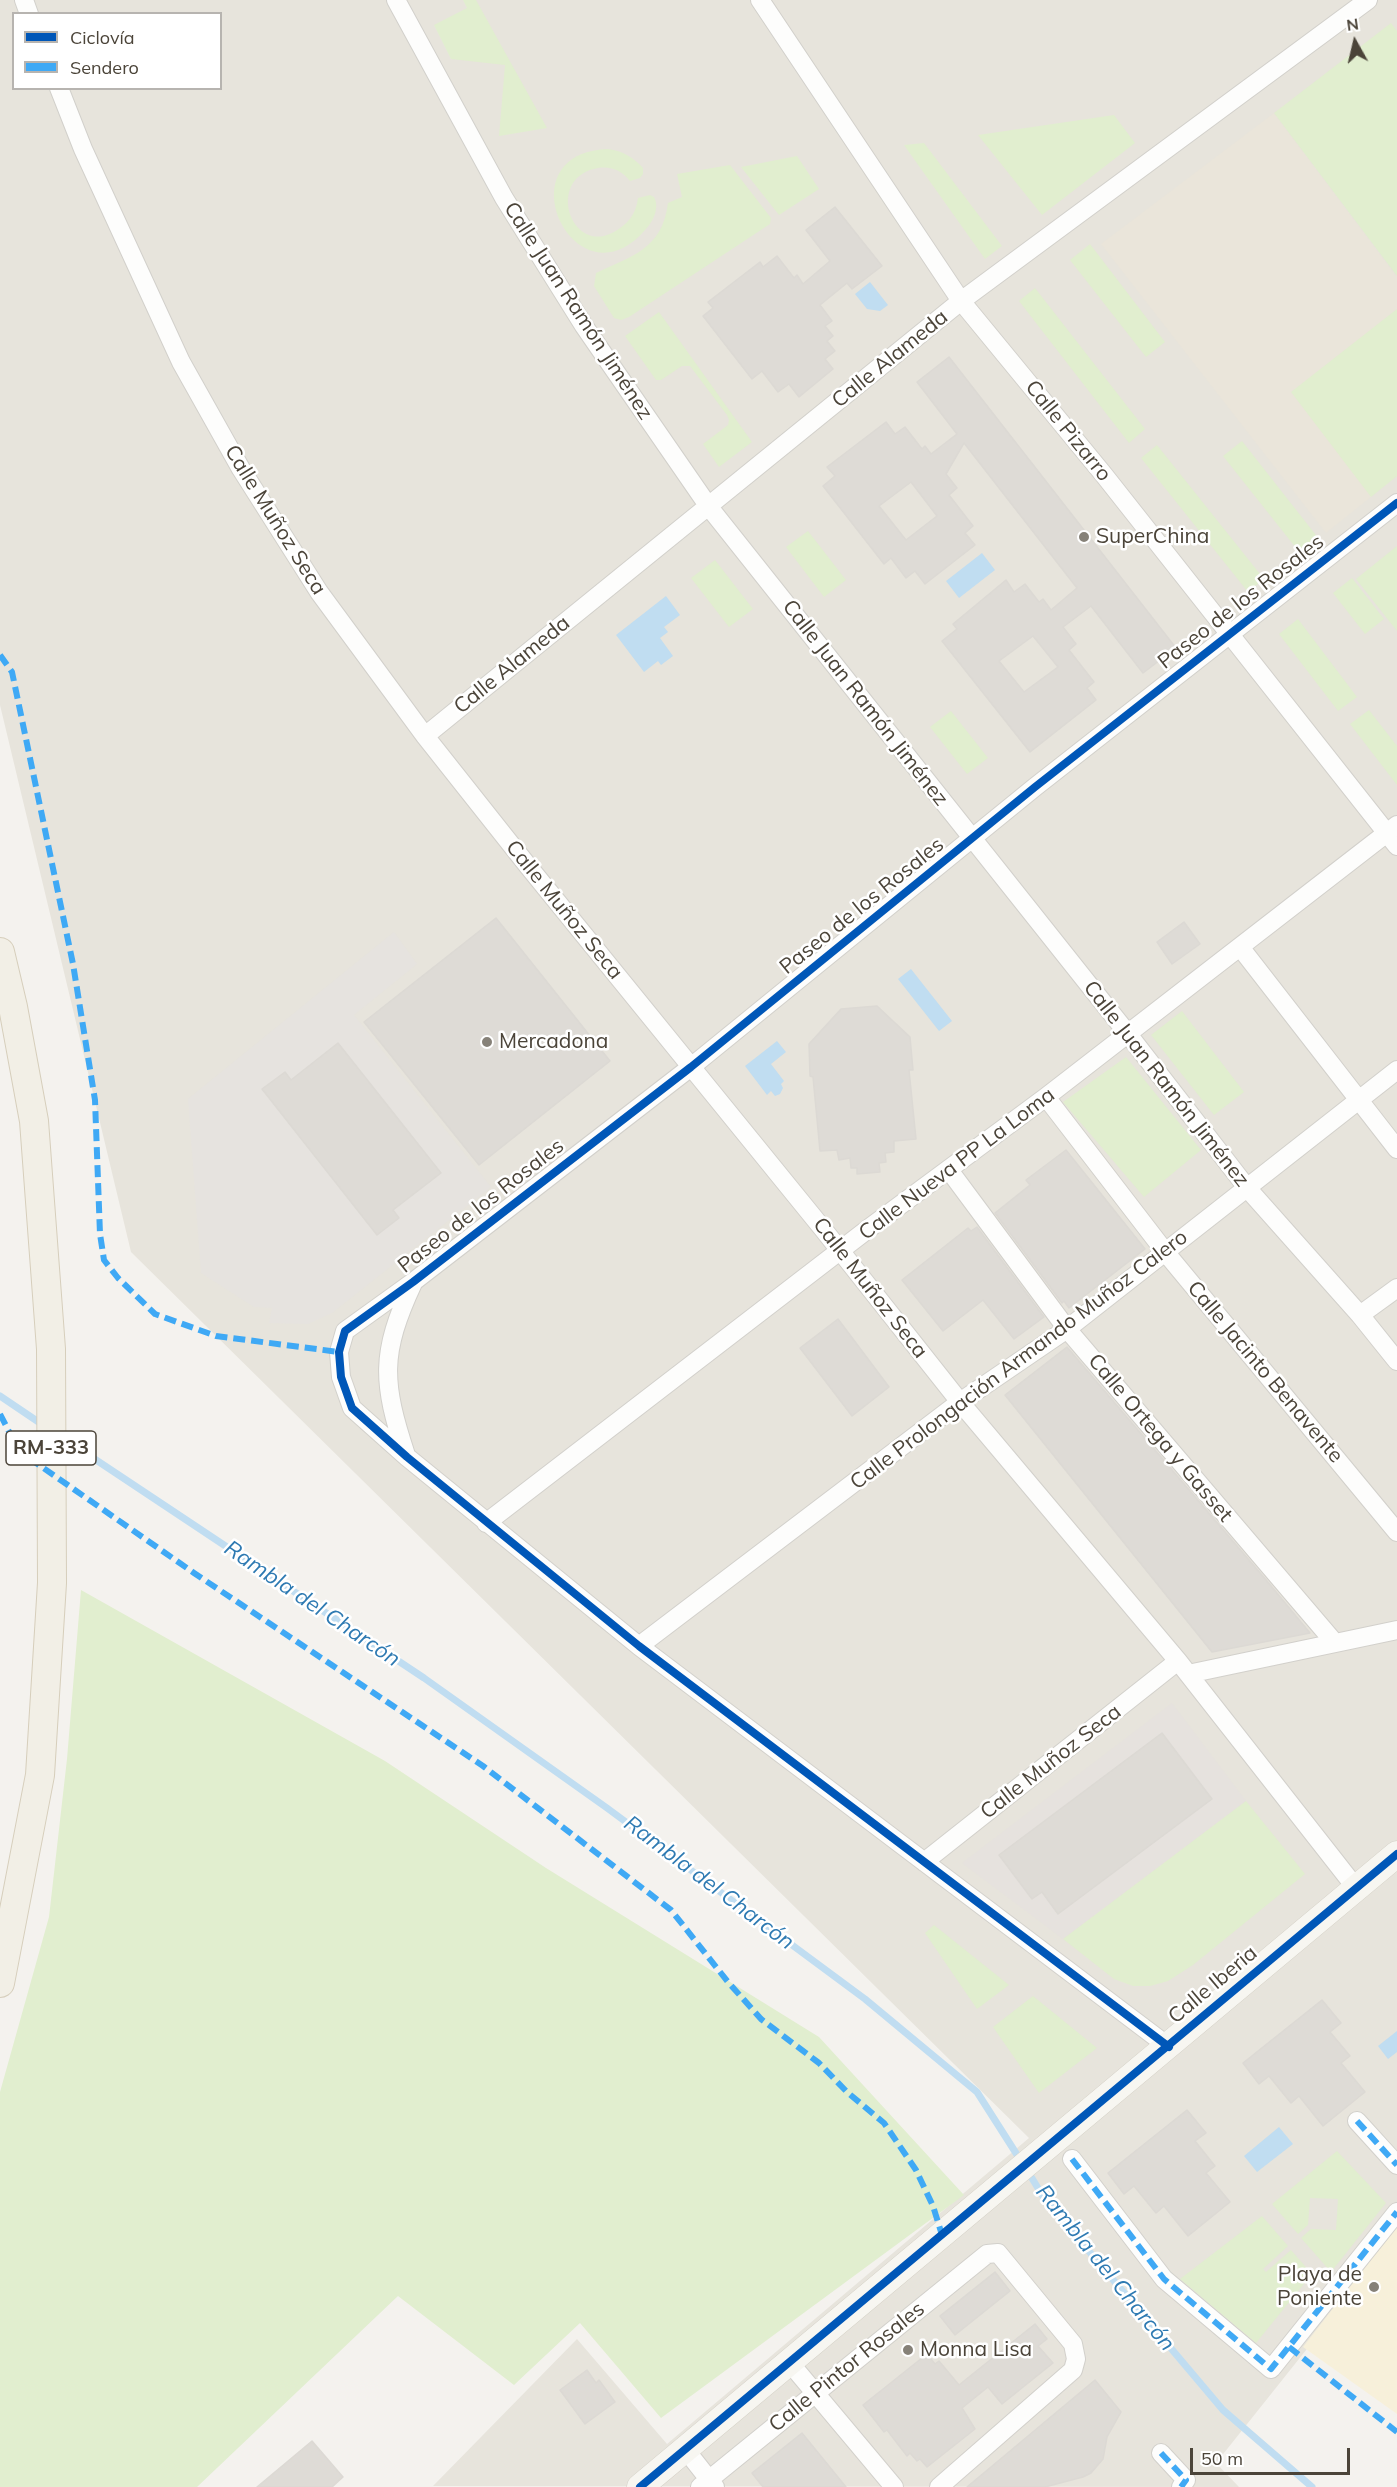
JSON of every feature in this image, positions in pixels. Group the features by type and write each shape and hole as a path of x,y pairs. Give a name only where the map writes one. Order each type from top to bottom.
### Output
{"main road":[{"name":"RM-333","path":"0,952 13,1007 34,1121 51,1349 52,1583 40,1775 0,1983"},
{"name":"Calle Iberia","path":"640,2487 1169,2047 1397,1854"}],"street":[{"name":"Calle Juan Ramón Jiménez","path":"396,0 504,198 584,326 709,507 1128,1034 1248,1189 1360,1315 1397,1361"},
{"name":"Calle Pizarro","path":"760,0 961,301 1104,475 1229,634 1394,834"},
{"name":"Calle Alameda","path":"425,736 961,301 1368,0"},
{"name":"Calle Muñoz Seca","path":"60,90 83,149 181,362 241,469 319,592 425,736 960,1402 1183,1668 1356,1887"},
{"name":"Paseo de los Rosales","path":"407,1457 352,1408 347,1398 341,1377 339,1352 345,1331 413,1282 691,1067 1035,787 1397,503"},
{"name":"Calle Nueva PP La Loma","path":"486,1523 1240,947 1394,834"},
{"path":"1240,947 1397,1149"},
{"name":"Calle Prolongación Armando Muñoz Calero","path":"639,1646 960,1402 1067,1329 1397,1070"},
{"name":"Calle Jacinto Benavente","path":"1046,1097 1166,1253 1397,1532"},
{"name":"Calle Ortega y Gasset","path":"949,1170 1067,1329 1335,1643"},
{"path":"413,1282 398,1315 386,1373 390,1403 407,1457 639,1646 1169,2047"},
{"path":"1360,1315 1397,1288"},
{"path":"1183,1668 1335,1643 1397,1630"},
{"name":"Calle Muñoz Seca","path":"924,1862 1183,1668"},
{"path":"1357,2121 1397,2165"},
{"path":"1072,2159 1164,2279 1271,2369 1397,2212"},
{"name":"Calle Pintor Rosales","path":"708,2484 987,2254 998,2253 1073,2344 1076,2359 1073,2370 939,2487"},
{"path":"790,2363 894,2487"},
{"path":"685,2450 708,2484"},
{"path":"1161,2453 1186,2480 1181,2487"}],"shaded area":[{"path":"0,0 1397,0 1397,2236 1216,2463 1239,2487 433,2486 577,2339 667,2444 1029,2138 131,1252 0,705"},
{"path":"1274,113 1397,277 1397,476 1326,533 1101,244"},
{"path":"394,932 417,964 354,1015 491,1187 332,1313 308,1324 269,1323 272,1308 254,1307 201,1273 188,1099"},
{"path":"1172,1703 1246,1801 1063,1939 962,1863"}],"green space":[{"path":"463,0 476,0 547,128 499,136 505,65 451,59 434,25 467,8"},
{"path":"1391,23 1397,31 1397,276 1274,113"},
{"path":"1114,115 1135,143 1042,215 978,135"},
{"path":"924,143 1002,246 985,259 904,145"},
{"path":"608,149 631,158 643,168 643,174 640,178 630,181 624,174 608,168 598,168 582,174 572,185 568,198 569,212 575,224 585,233 597,237 612,233 622,227 633,214 638,198 650,195 654,197 656,210 651,223 645,230 619,250 595,252 574,241 560,221 554,197 559,175 576,157"},
{"path":"797,156 819,189 779,215 741,167"},
{"path":"730,165 771,218 770,224 629,317 621,320 614,318 594,286 596,273 633,256 652,241 665,219 668,203 682,197 677,174"},
{"path":"1090,244 1165,342 1146,357 1070,260"},
{"path":"1035,288 1145,429 1129,443 1019,301"},
{"path":"1397,309 1397,476 1371,497 1291,392"},
{"path":"659,312 752,442 719,467 703,444 728,425 727,415 690,366 682,366 661,380 656,380 625,336"},
{"path":"1242,441 1319,539 1300,553 1223,456"},
{"path":"1157,445 1264,579 1248,592 1141,458"},
{"path":"808,531 846,580 824,597 786,547"},
{"path":"1397,546 1397,631 1356,579"},
{"path":"715,560 753,609 729,627 691,578"},
{"path":"1352,578 1384,619 1365,634 1333,593"},
{"path":"1298,619 1357,697 1338,711 1279,634"},
{"path":"1369,710 1397,746 1397,785 1350,724"},
{"path":"951,711 988,758 967,774 930,727"},
{"path":"1182,1011 1244,1092 1214,1115 1151,1035"},
{"path":"1126,1057 1201,1150 1144,1197 1063,1102"},
{"path":"81,1590 385,1761 546,1868 819,2037 964,2195 661,2418 580,2323 514,2385 398,2296 197,2487 0,2487 0,2092 49,1917 67,1759"},
{"path":"1246,1801 1305,1874 1193,1965 1168,1981 1150,1986 1133,1986 1114,1979 1063,1939"},
{"path":"934,1925 1009,1985 977,2009 925,1933"},
{"path":"1033,1996 1097,2048 1039,2093 993,2027"},
{"path":"1337,2151 1386,2203 1331,2272 1301,2238 1311,2229 1336,2230 1338,2199 1310,2198 1308,2225 1298,2234 1272,2204"},
{"path":"1262,2216 1288,2246 1263,2269 1266,2272 1291,2250 1312,2274 1256,2343 1180,2279"}],"sand":[{"name":"Playa de Poniente","path":"1397,2226 1397,2414 1303,2347"}],"water":[{"path":"870,282 888,305 880,311 867,309 855,294"},
{"path":"982,553 995,570 959,598 946,581"},
{"path":"666,596 680,615 664,627 668,632 660,638 673,656 661,665 658,661 644,672 616,635"},
{"path":"911,969 952,1021 939,1031 898,979"},
{"path":"777,1041 786,1052 771,1064 784,1081 781,1084 783,1088 780,1094 775,1096 771,1091 767,1095 745,1066"},
{"path":"1397,2031 1397,2052 1388,2059 1378,2046"},
{"path":"1279,2127 1293,2144 1257,2172 1244,2156"}],"building":[{"path":"835,207 882,266 852,289 847,283 820,305 832,321 825,326 833,336 827,341 835,351 825,359 833,369 799,397 789,384 778,392 762,371 752,379 703,316 713,308 708,302 760,262 763,267 777,256 794,278 797,275 803,284 830,261 806,230"},
{"path":"949,357 1176,648 1143,673 1091,606 1063,627 1076,644 1069,650 1094,682 1087,688 1096,700 1030,752 942,641 957,629 953,624 1006,580 1014,592 1025,584 1039,602 1043,599 1051,610 1077,588 964,443 946,474 957,488 949,495 973,526 965,533 975,545 925,584 915,571 906,578 891,558 884,564 823,486 835,476 827,467 886,422 895,434 905,427 922,449 925,446 931,454 957,434 917,382","holes":["911,482 937,516 906,540 879,506","1033,636 1058,667 1024,692 999,661"]},
{"name":"Mercadona","path":"496,918 610,1061 479,1165 364,1022"},
{"path":"1184,922 1200,944 1172,964 1157,942"},
{"path":"877,1006 910,1037 913,1070 909,1070 916,1139 894,1141 894,1152 885,1153 886,1162 879,1163 880,1172 857,1174 857,1168 851,1168 850,1158 839,1160 837,1150 820,1151 813,1077 810,1076 809,1044 841,1009"},
{"path":"338,1043 441,1173 393,1210 399,1218 377,1235 262,1089 285,1072 291,1080"},
{"path":"1066,1150 1145,1249 1069,1308 1064,1301 1062,1303 995,1213 1030,1185 1026,1180"},
{"path":"977,1227 1044,1317 1014,1339 983,1300 943,1331 902,1280 968,1228 971,1231"},
{"path":"838,1319 889,1387 852,1416 800,1348"},
{"path":"1067,1347 1310,1633 1212,1652 1005,1395"},
{"path":"1162,1733 1212,1799 1058,1914 1042,1892 1032,1899 999,1855"},
{"path":"1322,2000 1341,2023 1330,2032 1350,2056 1341,2063 1365,2092 1323,2126 1299,2096 1291,2103 1269,2076 1259,2084 1243,2063"},
{"path":"1187,2110 1206,2133 1195,2141 1215,2166 1206,2173 1230,2202 1188,2236 1164,2206 1156,2213 1134,2186 1124,2194 1108,2173"},
{"path":"995,2272 1010,2291 955,2335 940,2316"},
{"path":"1035,2324 1047,2339 1038,2346 1053,2363 1002,2404 988,2387 962,2408 975,2429 927,2467 910,2453 907,2456 887,2430 884,2432 863,2405 927,2354 935,2364 939,2361 959,2385"},
{"path":"587,2370 596,2383 599,2380 615,2402 585,2424 560,2390"},
{"path":"1095,2380 1121,2412 1107,2437 1103,2459 1091,2473 1045,2487 967,2487"},
{"path":"802,2433 846,2487 763,2487 752,2473"},
{"path":"312,2441 343,2477 332,2487 257,2487"}],"waterway":[{"name":"Rambla del Charcón","path":"0,1396 43,1425"},
{"name":"Rambla del Charcón","path":"60,1436 424,1678 607,1808 865,1999 977,2092 1021,2161"},
{"name":"Rambla del Charcón","path":"1027,2170 1044,2198 1223,2410 1312,2487"}],"marked path":[{"path":"0,655 12,672 73,964 95,1100 100,1234 104,1260 118,1278 155,1314 216,1336 339,1352"},
{"path":"0,1414 19,1451 194,1573 483,1766 671,1910 728,1982 761,2019 819,2063 847,2092 884,2123 916,2170 933,2206 942,2235"},
{"path":"1357,2121 1397,2165"},
{"path":"1072,2159 1164,2279 1271,2369 1397,2212"},
{"path":"1289,2347 1397,2432"},
{"path":"1161,2453 1186,2480 1181,2487"}],"cycle path":[{"path":"1169,2047 639,1646 407,1457 352,1408 341,1377 339,1352 345,1331 413,1282 691,1067 1035,787 1397,503"},
{"path":"640,2487 1397,1854"}],"place":[{"name":"SuperChina","path":"1084,537"},
{"name":"Mercadona","path":"487,1042"},
{"name":"Playa de Poniente","path":"1374,2287"},
{"name":"Monna Lisa","path":"908,2350"}]}
